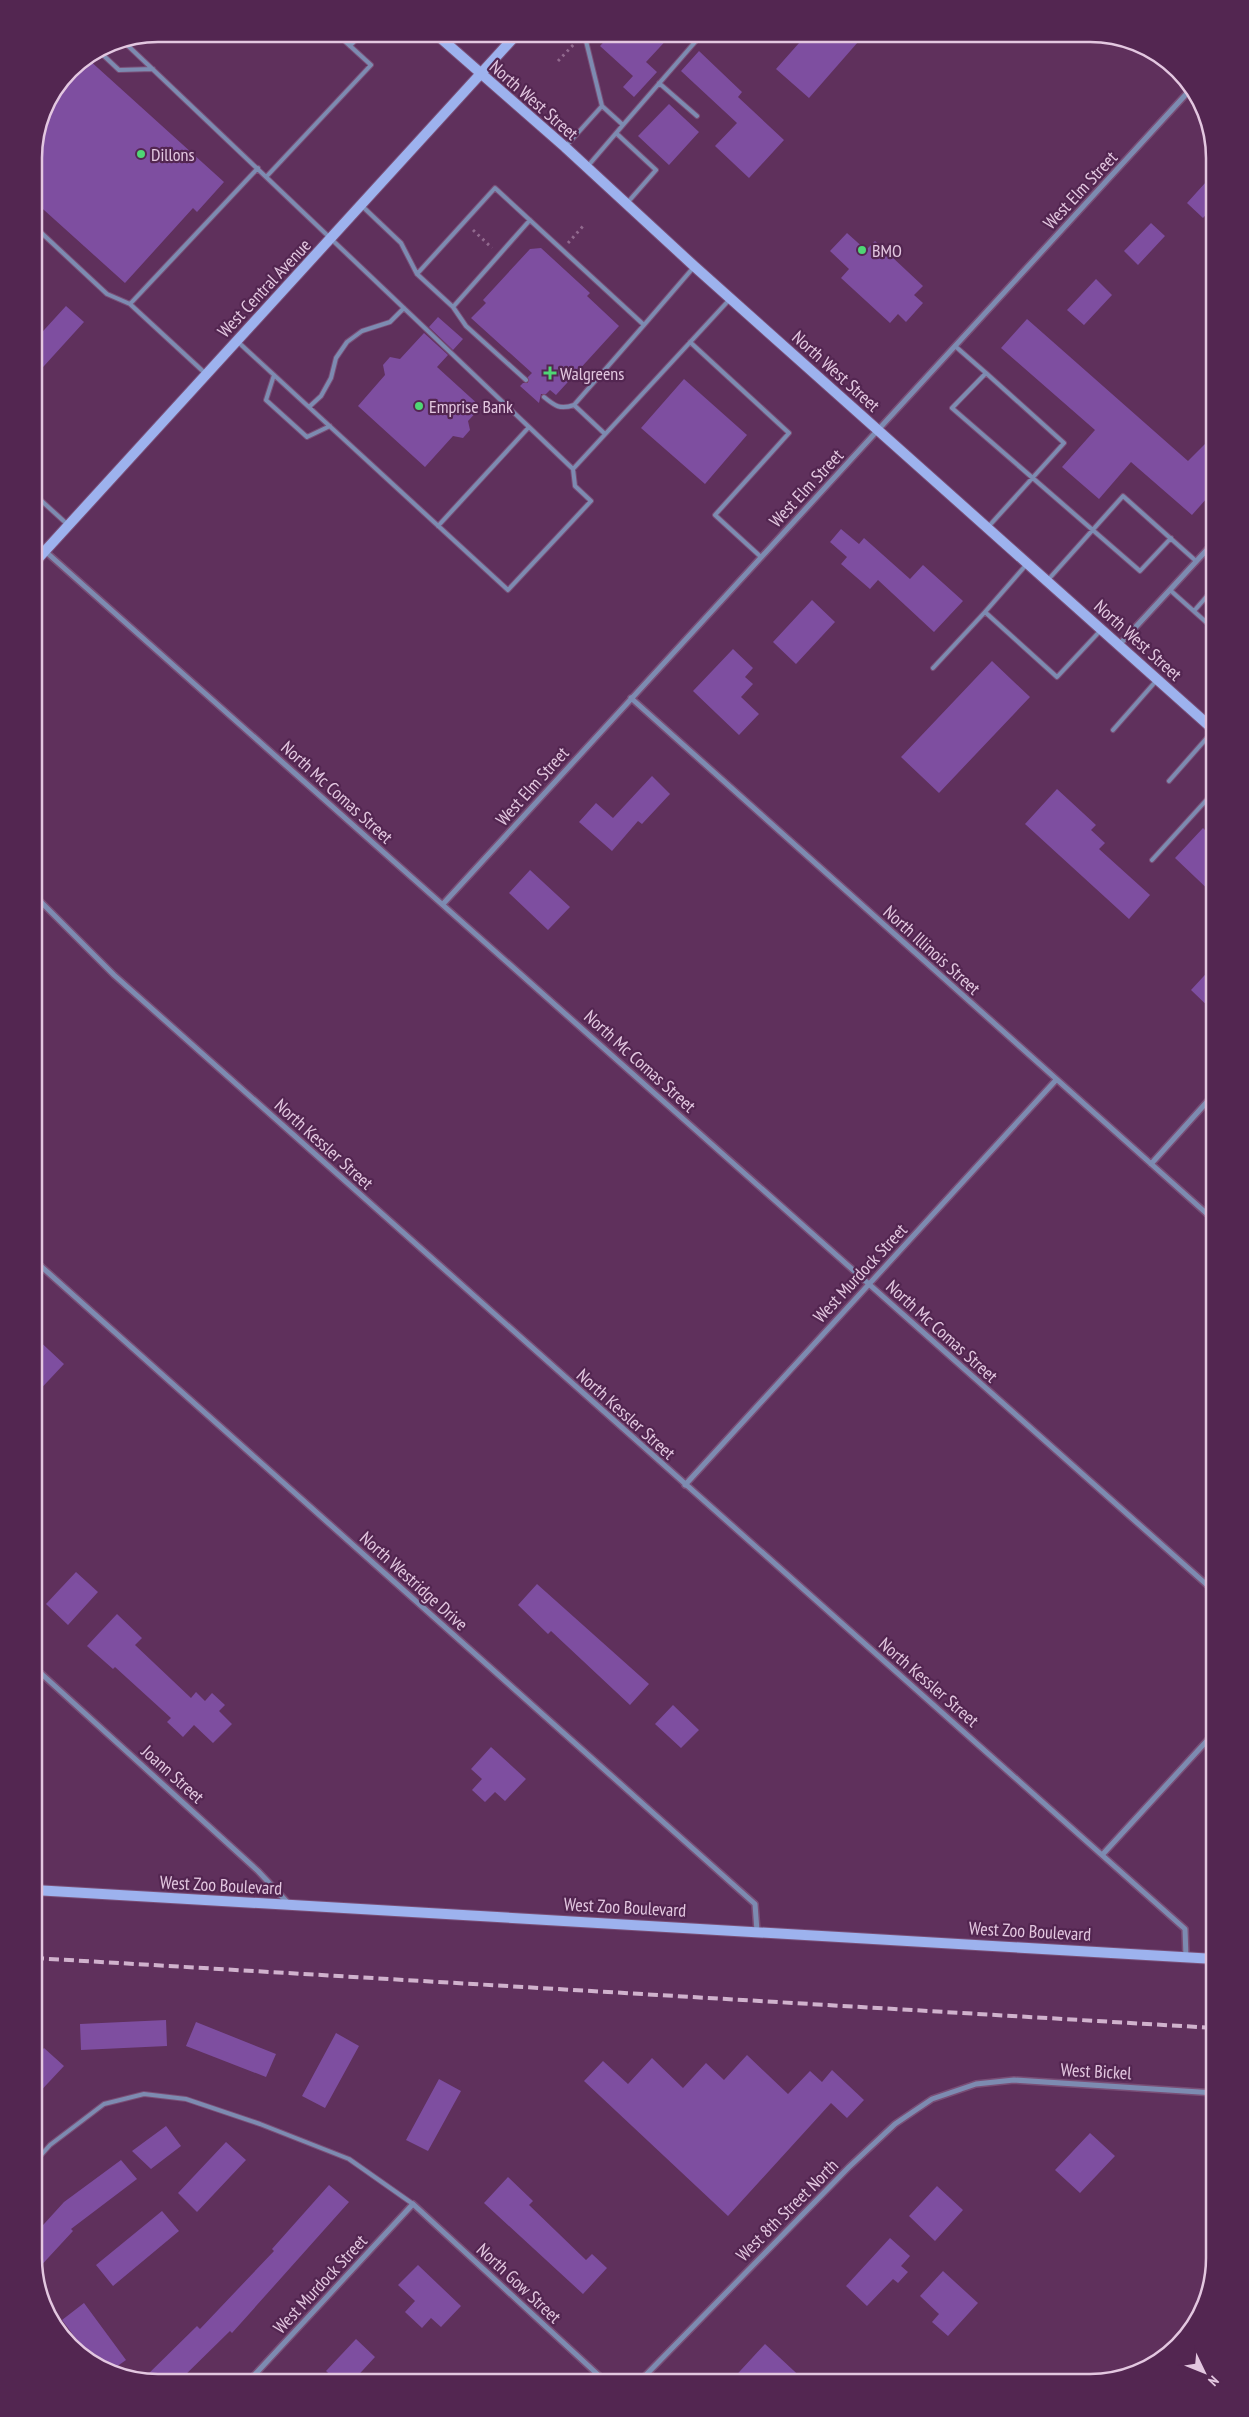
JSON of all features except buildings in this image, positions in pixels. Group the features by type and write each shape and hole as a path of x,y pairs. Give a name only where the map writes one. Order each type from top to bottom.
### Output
{"main road":[{"name":"North West Street","path":"445,42 565,147 694,266 1206,722"},
{"name":"West Central Avenue","path":"45,551 509,42"},
{"name":"West Zoo Boulevard","path":"43,1891 1206,1958"}],"street":[{"name":"West Elm Street","path":"443,904 1187,95"},
{"path":"1119,645 1206,550"},
{"name":"North Mc Comas Street","path":"45,551 1206,1584"},
{"name":"North Illinois Street","path":"631,698 1206,1213"},
{"name":"North Kessler Street","path":"43,904 114,975 1185,1929 1186,1957"},
{"name":"West Murdock Street","path":"685,1485 1056,1080"},
{"path":"1151,1164 1206,1103"},
{"name":"North Westridge Drive","path":"43,1268 755,1904 756,1931"},
{"name":"Joann Street","path":"43,1675 258,1871 290,1905"},
{"path":"1103,1854 1206,1742"},
{"name":"West Bickel","path":"976,2084 1014,2080 1206,2092"},
{"name":"West 8th Street North","path":"647,2374 849,2167 895,2124 932,2099 976,2084"},
{"name":"West Murdock Street","path":"255,2374 413,2204"},
{"name":"North Gow Street","path":"413,2204 597,2374"}],"lane":[{"path":"266,176 371,65 346,42"},
{"path":"350,46 353,42"},
{"path":"586,42 602,106 623,125"},
{"path":"587,167 694,43"},
{"path":"129,46 573,469 575,486 591,501 508,590 237,341"},
{"path":"104,56 119,70 153,69"},
{"path":"659,83 697,116"},
{"path":"565,147 602,106"},
{"path":"616,133 656,170 626,203"},
{"path":"130,304 258,168"},
{"path":"417,274 495,188 644,325"},
{"path":"361,205 402,244 417,274 453,307 466,326 526,380"},
{"path":"453,307 530,220"},
{"path":"43,234 107,294 130,304 206,374"},
{"path":"544,397 555,407 564,408 574,405 694,266"},
{"path":"573,469 730,298"},
{"path":"310,407 321,396 331,378 336,358 347,342 362,331 390,322 404,308"},
{"path":"690,342 789,433 715,515 761,557"},
{"path":"955,346 1064,443 987,528"},
{"path":"986,373 952,408 1140,571 1170,538"},
{"path":"274,375 266,400 307,438 330,426"},
{"path":"574,405 606,434"},
{"path":"438,526 528,427"},
{"path":"1047,581 1123,496 1196,561"},
{"path":"43,502 68,526"},
{"path":"933,668 1028,563"},
{"path":"1170,590 1206,622"},
{"path":"1194,611 1206,597"},
{"path":"985,612 1057,677 1102,629"},
{"path":"1113,730 1157,679"},
{"path":"1169,780 1206,740"},
{"path":"1152,860 1206,799"},
{"path":"43,2153 50,2145 104,2104 144,2094 186,2099 260,2124 349,2158 413,2204"}],"path":[{"path":"558,61 576,42"}],"railway":[{"path":"43,1959 1206,2027"}],"place":[{"name":"Dillons","path":"141,154"},
{"name":"BMO","path":"862,250"},
{"name":"Walgreens","path":"550,373"},
{"name":"Emprise Bank","path":"419,406"}]}
